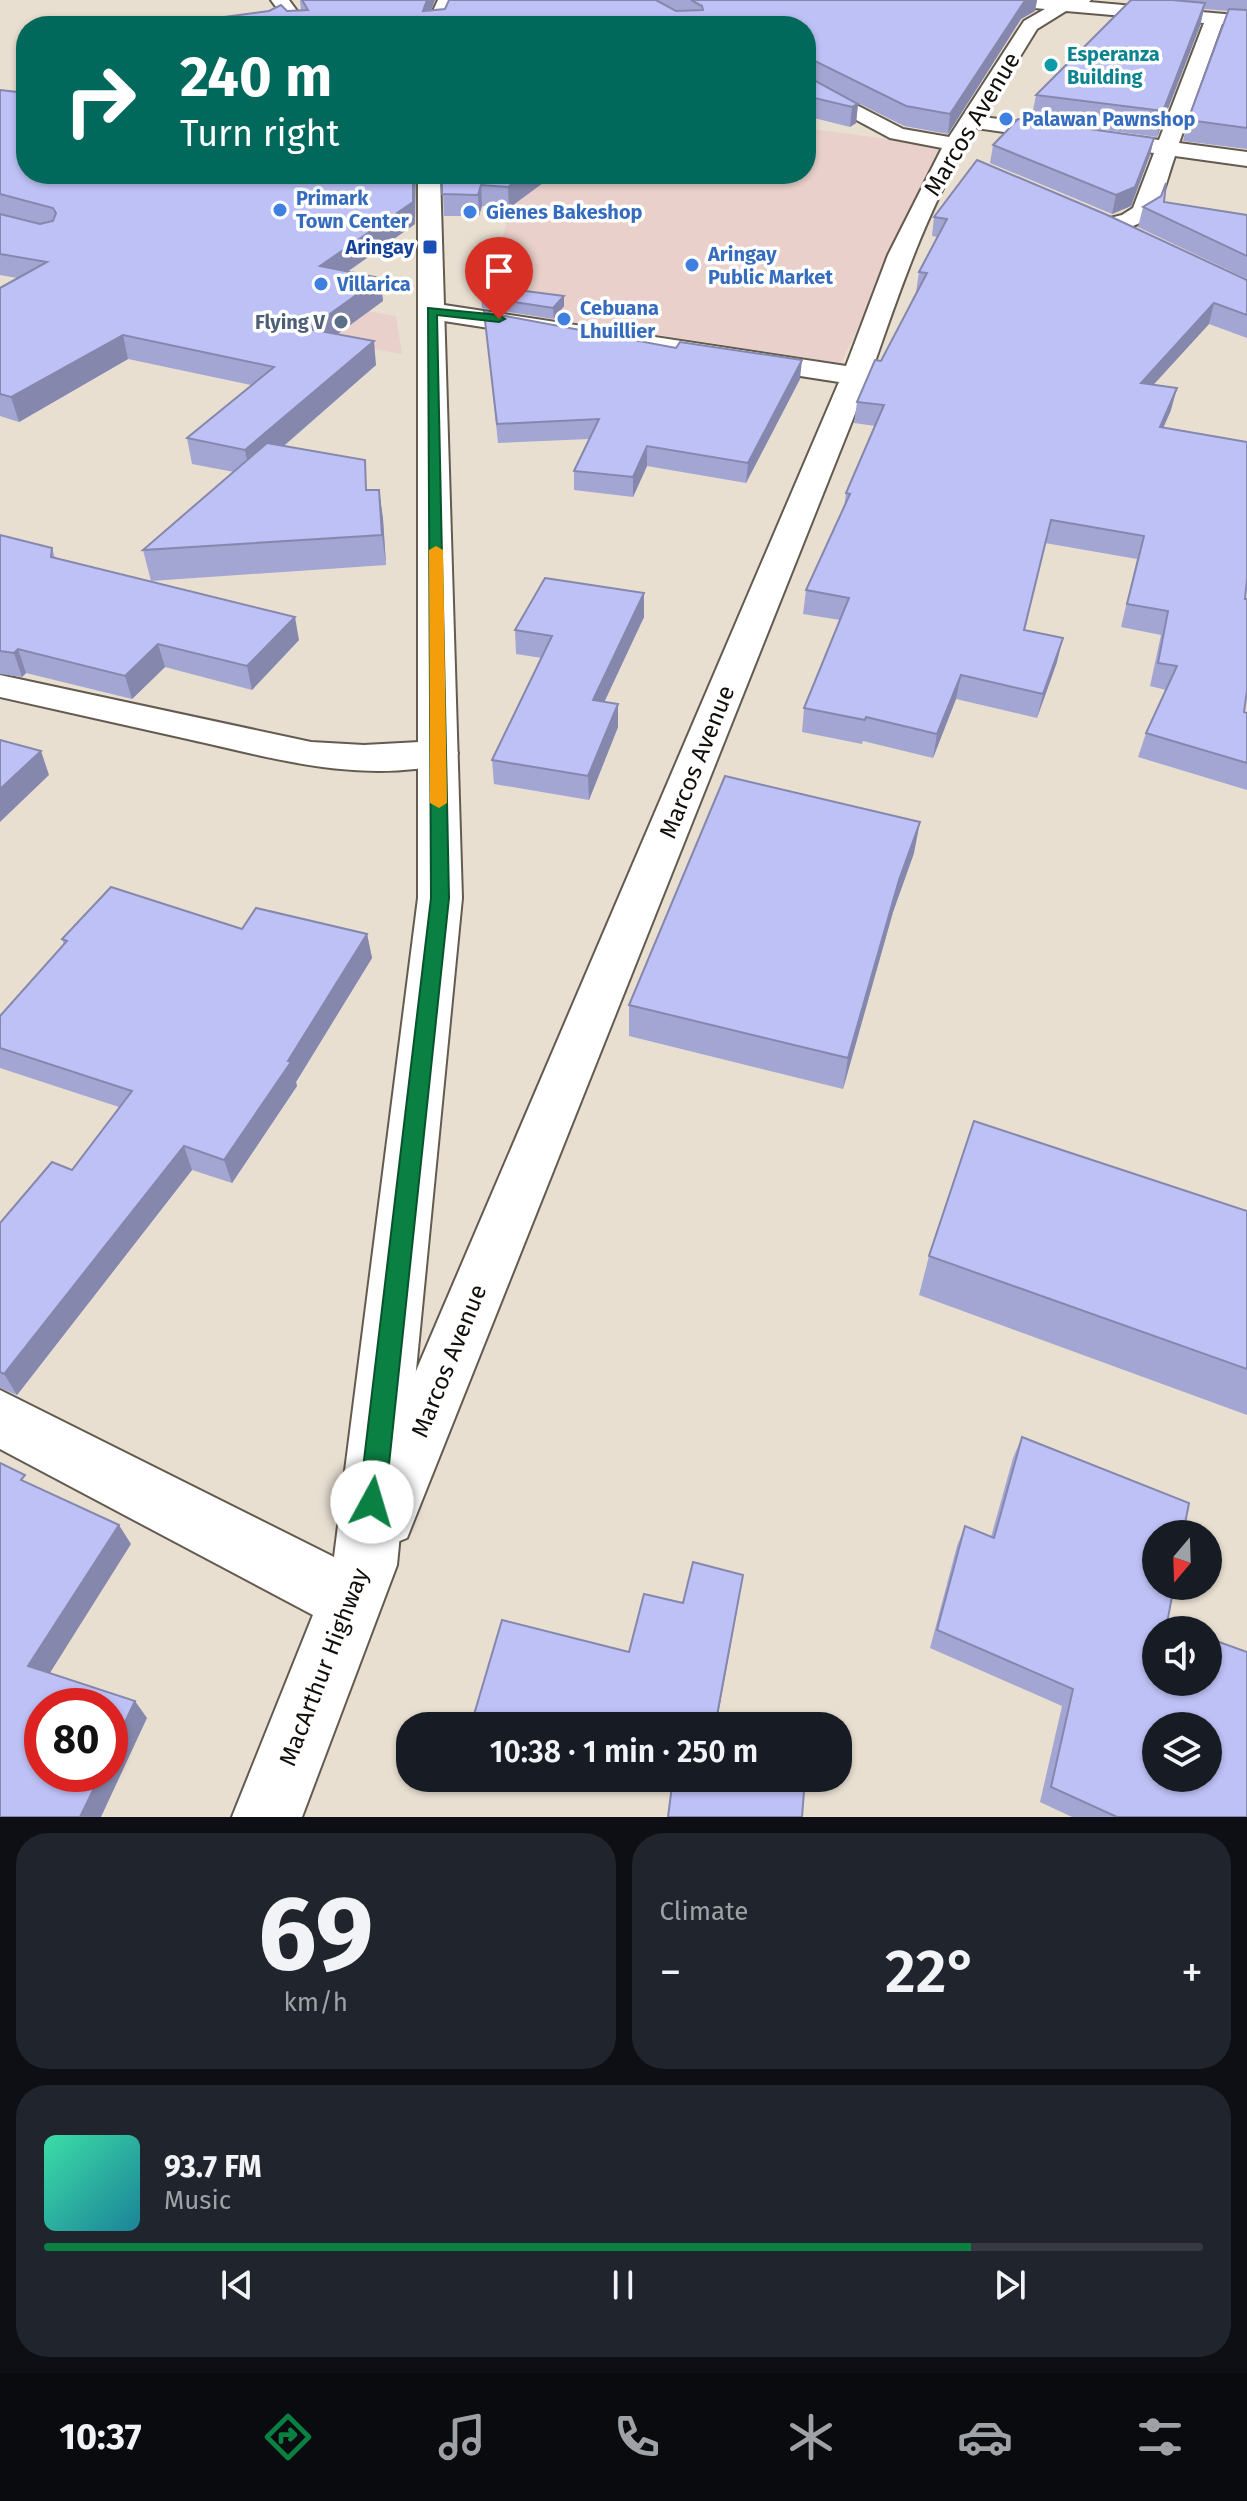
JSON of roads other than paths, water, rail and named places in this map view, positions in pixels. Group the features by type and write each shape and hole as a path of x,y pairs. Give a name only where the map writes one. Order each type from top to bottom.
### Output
{"main road":[{"path":"1003,0 1247,21"},
{"name":"Marcos Avenue","path":"358,1583 856,376 900,255 941,167 956,154 970,121 1030,25 1062,6 1082,0"},
{"path":"1138,239 1103,222 1130,220 1143,212 1215,18"},
{"path":"816,90 897,134 956,154"},
{"path":"970,121 1247,159"},
{"name":"MacArthur Highway","path":"267,1817 358,1583 440,898 429,184"},
{"path":"431,311 856,376"},
{"path":"0,686 311,754 364,758 438,753"},
{"path":"0,1418 358,1583"}],"place":[{"name":"Esperanza Building","path":"1051,65"},
{"name":"Palawan Pawnshop","path":"1006,119"},
{"name":"Primark Town Center","path":"280,210"},
{"name":"Gienes Bakeshop","path":"470,212"},
{"name":"Aringay","path":"430,247"},
{"name":"Aringay Public Market","path":"692,265"},
{"name":"Villarica","path":"321,284"},
{"name":"Cebuana Lhuillier","path":"564,319"},
{"name":"Flying V","path":"341,322"}]}
